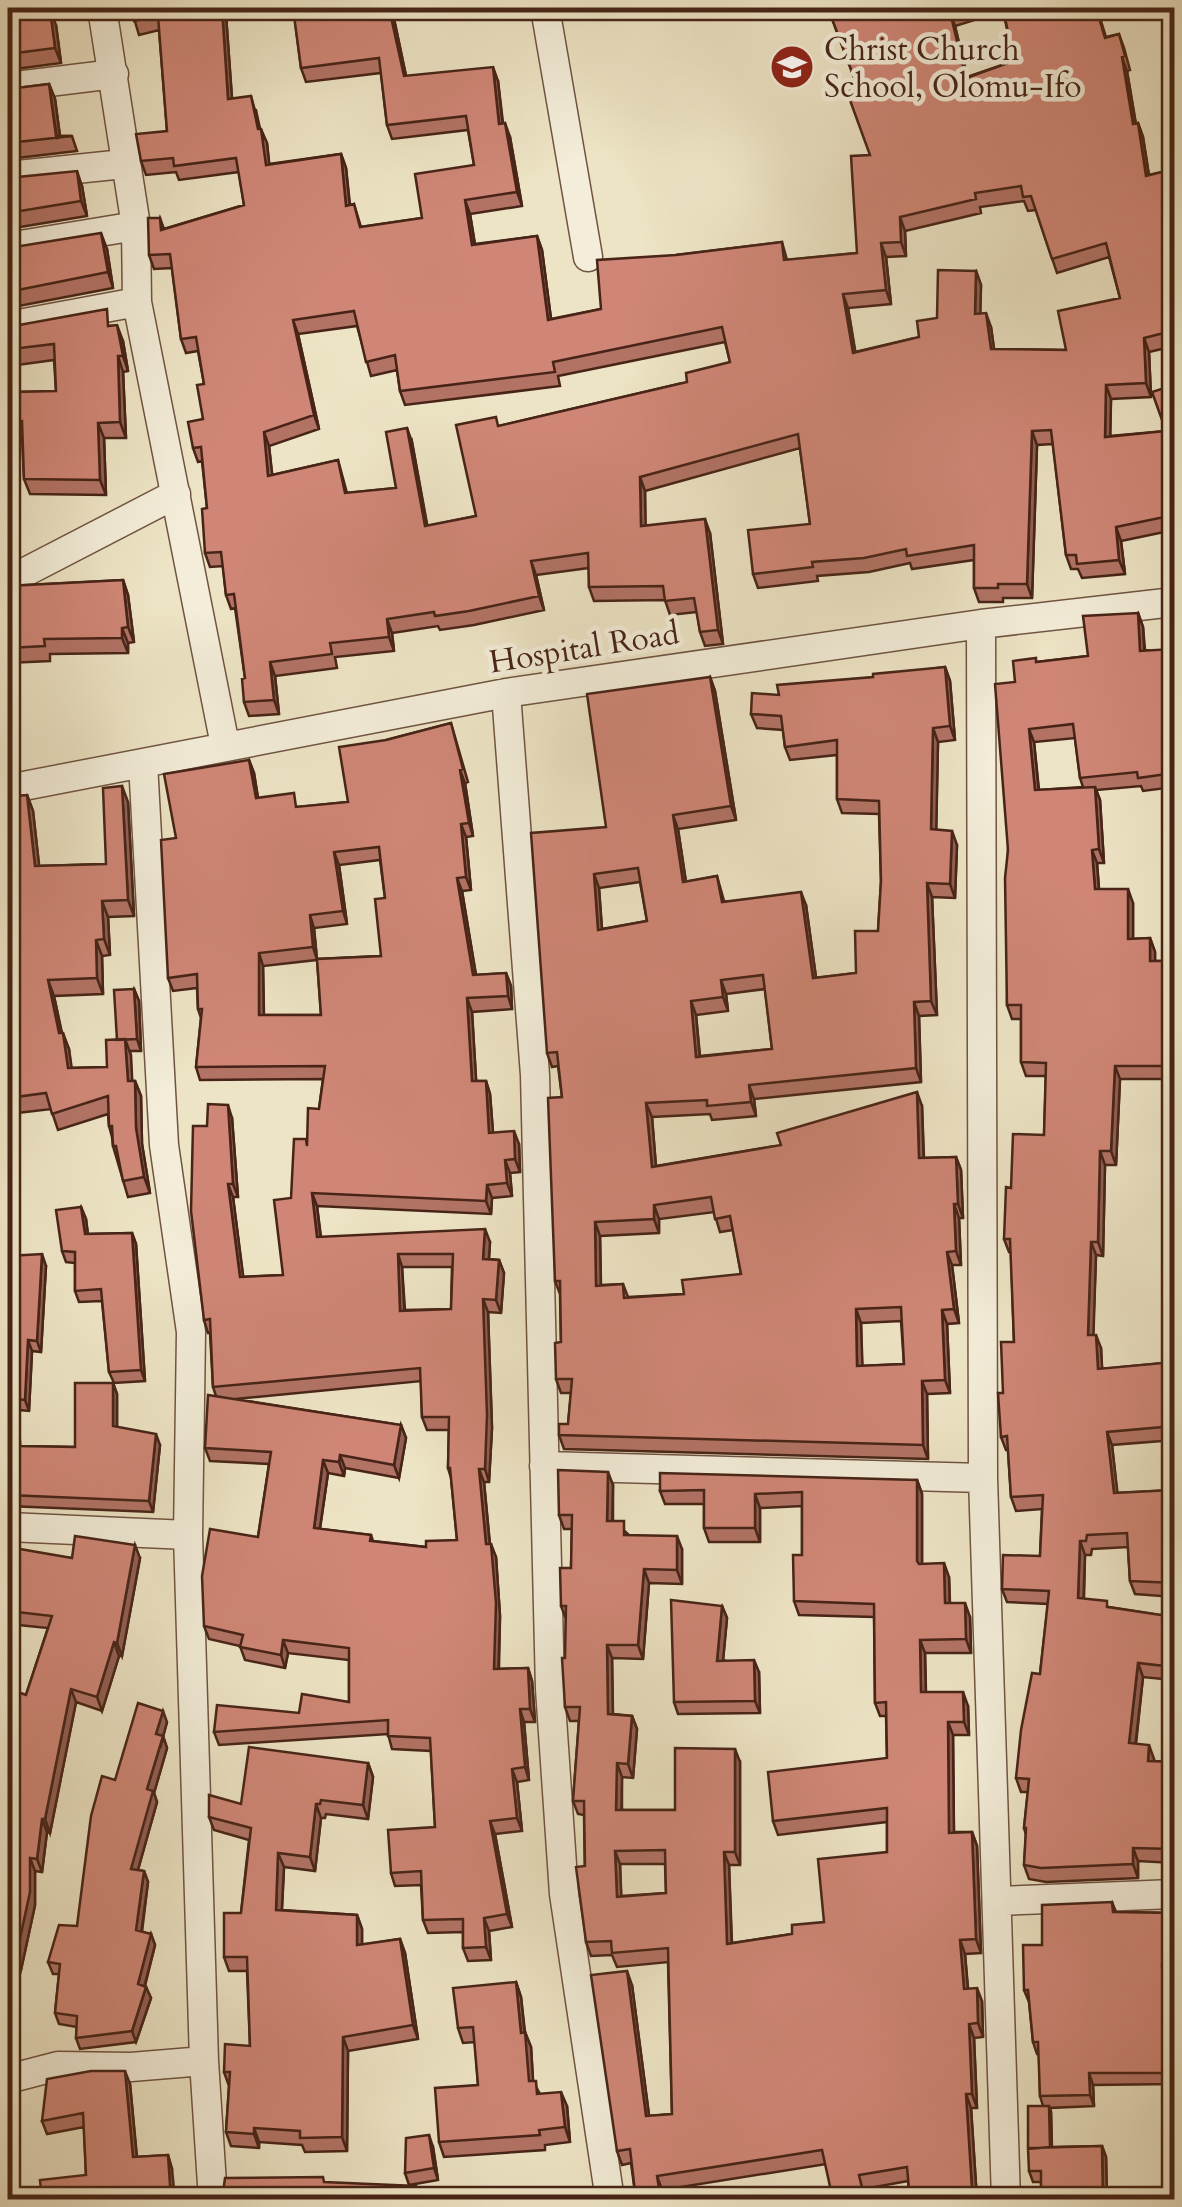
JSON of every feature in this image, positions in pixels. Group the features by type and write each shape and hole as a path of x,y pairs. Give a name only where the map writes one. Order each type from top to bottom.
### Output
{"street":[{"path":"102,8 136,226 137,302 225,745"},
{"path":"545,8 588,257"},
{"path":"8,87 114,74"},
{"path":"8,176 124,164"},
{"path":"8,248 136,226"},
{"path":"8,326 137,302"},
{"path":"8,580 176,494"},
{"name":"Hospital Road","path":"8,788 506,693 981,624 1174,602"},
{"path":"981,624 983,1478 1006,2200"},
{"path":"506,693 535,1075 550,1689 564,1894 610,2200"},
{"path":"142,763 164,1145 190,1332 188,1535 204,2061 213,2200"},
{"path":"544,1466 983,1478"},
{"path":"8,1527 188,1535"},
{"path":"998,1900 1174,1894"},
{"path":"8,2079 58,2066 131,2067 204,2061"}],"building":[{"path":"131,8 222,8 228,99 251,96 266,165 341,154 346,206 354,204 360,227 422,218 415,174 474,165 466,116 387,125 379,58 301,68 293,8 389,8 404,76 493,67 499,124 505,123 517,192 465,200 472,245 537,236 548,320 601,309 597,260 782,242 784,260 857,253 851,156 870,155 847,92 858,88 828,8 963,8 950,12 966,78 1014,61 1003,8 1096,8 1105,38 1119,34 1133,124 1138,123 1146,176 1174,169 1174,327 1144,338 1146,383 1106,385 1105,437 1166,431 1152,392 1174,385 1174,515 1116,527 1119,560 1077,564 1076,555 1066,555 1051,430 1032,431 1027,584 974,588 974,545 907,556 906,549 753,574 748,530 810,524 798,434 640,477 641,526 705,519 718,630 700,632 694,598 665,601 663,586 589,587 588,553 531,561 539,596 469,611 387,619 389,637 330,643 332,654 270,662 274,700 244,702 245,678 234,594 226,595 221,552 205,553 202,509 207,508 201,447 193,448 188,422 203,419 197,385 204,384 196,337 181,339 170,254 149,255 148,218 160,218 161,230 244,205 236,158 174,166 173,158 141,161 136,134 167,131 158,16 134,21","holes":["1021,186 1023,197 1031,196 1052,259 1106,243 1120,298 1058,311 1066,350 991,349 986,313 975,314 976,271 938,270 937,318 917,321 919,337 853,353 843,294 886,290 881,243 901,242 900,217 976,199 975,193","354,311 366,362 395,355 400,391 555,372 553,362 722,327 730,362 686,373 687,382 498,426 496,417 456,425 476,516 425,526 407,428 386,432 396,488 345,493 338,460 268,476 264,432 314,415 293,320"]},
{"path":"50,9 55,48 8,54 8,16"},
{"path":"49,84 56,136 72,136 8,143 8,89"},
{"path":"77,171 81,201 8,213 8,178"},
{"path":"101,233 108,272 8,292 8,248"},
{"path":"107,309 108,326 117,325 123,356 118,356 120,422 98,423 100,480 24,479 22,421 8,421 8,327","holes":["54,344 56,391 13,392 11,349"]},
{"path":"123,580 128,627 122,628 122,638 44,639 45,646 8,648 8,586"},
{"path":"1138,613 1140,651 1172,649 1174,773 1138,778 1137,772 1080,778 1073,724 1029,729 1035,790 1095,787 1099,849 1092,850 1095,889 1128,889 1128,939 1150,938 1150,961 1174,961 1173,1066 1115,1066 1111,1151 1100,1151 1098,1242 1091,1242 1088,1335 1096,1335 1098,1369 1174,1362 1174,1426 1107,1432 1114,1493 1173,1490 1174,1465 1174,1583 1130,1581 1127,1533 1087,1535 1086,1541 1080,1541 1078,1598 1107,1601 1107,1607 1174,1617 1174,1667 1138,1663 1129,1743 1149,1745 1148,1761 1174,1762 1174,1849 1133,1848 1133,1864 1041,1868 1024,1865 1029,1779 1016,1778 1032,1673 1040,1674 1049,1591 1002,1589 1003,1555 1040,1556 1043,1495 1011,1497 1007,1436 1001,1437 998,1393 1003,1393 1001,1342 1014,1342 1010,1239 1004,1239 1013,1134 1044,1135 1046,1063 1021,1062 1021,1005 1007,1005 1008,850 995,684 1015,682 1013,661 1088,656 1083,616"},
{"path":"945,667 950,726 933,728 931,829 952,831 950,884 927,883 931,1001 914,1002 916,1068 749,1085 751,1102 707,1106 707,1100 646,1103 652,1167 781,1145 777,1133 917,1092 919,1158 956,1157 958,1204 954,1204 956,1251 947,1252 954,1309 942,1310 945,1380 922,1381 923,1445 559,1435 559,1424 568,1424 572,1379 556,1379 555,1343 561,1342 560,1281 555,1281 548,1098 562,1097 557,1052 547,1053 531,833 606,827 587,694 710,677 731,806 673,815 683,882 717,876 722,902 801,892 813,978 856,973 855,931 878,931 879,801 837,799 837,740 785,747 781,716 751,714 752,693 779,695 777,685","holes":["638,868 647,921 598,930 594,874","763,975 772,1049 696,1057 691,1001 723,997 721,980","711,1197 715,1219 730,1216 741,1274 682,1280 684,1294 624,1298 623,1284 596,1286 595,1222 654,1219 654,1205","901,1307 904,1364 857,1366 856,1309"]},
{"path":"451,723 463,769 460,770 469,823 461,824 466,877 457,878 473,975 506,973 508,996 467,998 472,1081 486,1081 489,1133 514,1131 515,1159 505,1160 507,1183 487,1185 486,1201 312,1193 317,1237 485,1229 483,1259 499,1260 496,1300 483,1299 487,1415 485,1469 479,1469 496,1603 494,1669 528,1668 530,1709 520,1709 525,1767 512,1769 517,1818 490,1821 507,1914 484,1918 486,1947 463,1948 463,1919 423,1920 421,1871 391,1873 388,1830 435,1827 430,1738 388,1736 388,1720 214,1732 217,1705 299,1713 302,1694 349,1702 349,1648 283,1640 281,1655 240,1647 243,1635 204,1626 202,1576 210,1529 258,1537 271,1452 205,1448 208,1395 401,1425 394,1465 340,1455 339,1462 323,1460 314,1528 371,1535 370,1541 426,1547 426,1541 457,1540 448,1468 449,1417 422,1417 420,1368 213,1387 210,1319 204,1320 191,1211 193,1126 207,1126 208,1104 228,1105 233,1184 228,1184 240,1277 283,1275 274,1200 291,1198 294,1139 306,1139 307,1146 308,1108 319,1109 325,1066 196,1067 202,1009 198,1009 197,974 168,978 161,840 176,838 164,774 249,760 256,798 294,793 296,807 348,802 339,747 386,740","holes":["379,847 385,898 375,899 381,956 317,959 321,1015 259,1015 259,953 313,947 310,915 343,911 334,852","398,1254 453,1254 451,1309 400,1311"]},
{"path":"122,786 128,900 102,901 104,939 96,940 97,978 48,980 68,1068 107,1067 106,1040 125,1039 128,1081 135,1081 136,1128 144,1177 123,1181 109,1126 108,1096 52,1114 46,1093 8,1098 8,797 27,795 35,866 106,864 103,788"},
{"path":"134,989 137,1039 117,1040 114,990"},
{"path":"81,1207 85,1234 132,1233 141,1370 109,1372 101,1289 75,1291 75,1252 62,1251 56,1210"},
{"path":"42,1254 37,1341 28,1340 25,1400 14,1399 17,1446 75,1447 75,1383 113,1383 113,1426 156,1434 149,1501 8,1495 8,1256"},
{"path":"558,1470 608,1472 607,1521 624,1521 624,1535 677,1536 677,1570 644,1569 638,1645 607,1645 608,1714 632,1716 628,1764 617,1763 616,1810 675,1810 675,1748 735,1749 735,1852 724,1852 727,1944 792,1934 792,1925 824,1922 818,1859 887,1852 887,1808 773,1821 768,1772 887,1758 886,1702 875,1703 874,1604 794,1601 793,1555 802,1555 802,1492 755,1494 755,1528 704,1528 704,1490 660,1491 660,1473 917,1480 917,1561 944,1563 945,1603 965,1603 966,1639 920,1640 921,1692 963,1692 964,1722 948,1722 949,1833 972,1832 976,1939 960,1940 964,1989 977,1988 978,2023 969,2024 972,2094 966,2094 972,2189 940,2192 942,2200 910,2200 907,2167 859,2175 865,2200 833,2200 822,2150 657,2176 661,2200 636,2200 630,2149 617,2151 591,1975 627,1971 646,2116 672,2114 668,1948 612,1953 611,1941 586,1942 576,1867 585,1866 584,1801 573,1801 580,1707 565,1707 562,1658 566,1606 561,1606 560,1568 571,1568 572,1515 559,1515","holes":["665,1850 666,1893 617,1897 615,1851"]},
{"path":"75,1536 135,1545 117,1643 114,1642 97,1697 71,1689 37,1859 30,1858 30,1892 16,1957 8,1956 8,1689 26,1695 52,1616 8,1611 8,1552 14,1548 72,1558"},
{"path":"671,1600 722,1606 717,1661 754,1660 755,1701 674,1702"},
{"path":"138,1703 163,1711 156,1734 163,1736 147,1789 153,1791 131,1869 144,1871 136,1930 151,1934 138,1984 146,1987 132,2031 76,2038 77,2016 55,2013 60,1964 48,1962 59,1925 77,1926 91,1816 102,1776 115,1780"},
{"path":"249,1747 368,1763 363,1805 321,1800 316,1804 310,1857 278,1853 276,1910 357,1915 357,1945 400,1939 413,2025 343,2037 342,2137 300,2138 300,2131 254,2128 254,2134 226,2132 230,2072 224,2072 225,2044 250,2046 247,1957 224,1957 224,1913 241,1913 251,1828 209,1817 209,1795 241,1804"},
{"path":"1112,1902 1113,1912 1174,1913 1174,1965 1162,1965 1171,2073 1089,2073 1090,2095 1040,2096 1038,2042 1033,2042 1028,1990 1024,1990 1023,1945 1042,1945 1042,1905"},
{"path":"516,1982 529,2081 536,2081 537,2094 561,2092 565,2127 539,2130 540,2135 439,2142 435,2088 478,2085 473,2027 458,2028 453,1988"},
{"path":"8,2025 12,2025 8,2046"},
{"path":"91,2071 125,2071 133,2157 168,2155 171,2200 42,2200 40,2180 86,2175 83,2113 42,2121 47,2079"},
{"path":"11,2088 10,2133 8,2134 8,2089"},
{"path":"1028,2106 1049,2106 1050,2147 1028,2149"},
{"path":"429,2135 434,2168 405,2173 406,2138"},
{"path":"1102,2146 1103,2200 1041,2196 1041,2171 1029,2171 1028,2148"},
{"path":"323,2177 324,2182 416,2186 418,2200 222,2200 225,2178"},
{"path":"1174,2194 1174,2200 1111,2200"}],"place":[{"name":"Christ Church School, Olomu-Ifo","path":"792,67"}]}
